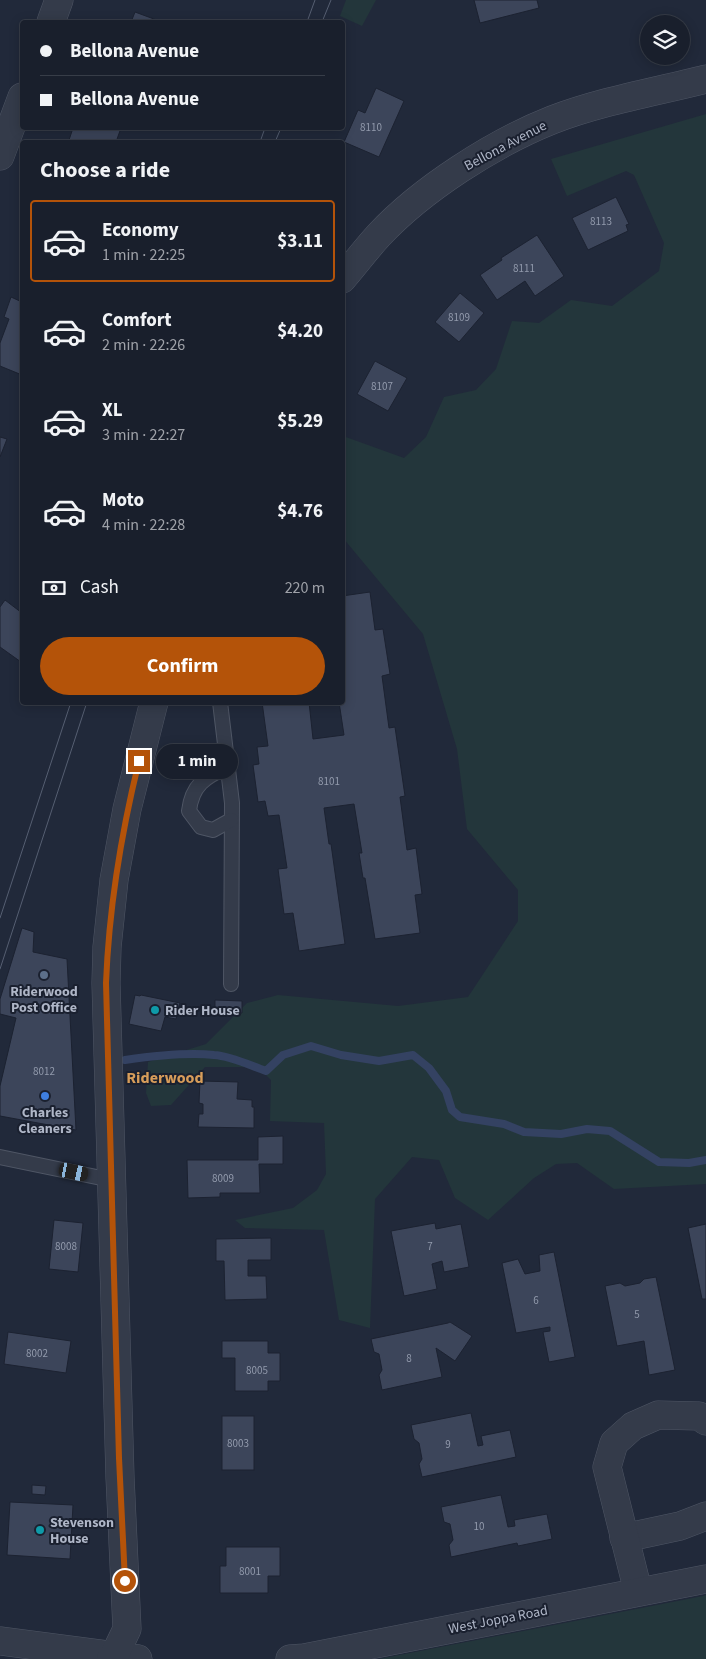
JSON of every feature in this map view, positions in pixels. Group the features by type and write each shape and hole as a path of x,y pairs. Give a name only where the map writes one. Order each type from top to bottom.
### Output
{"street":[{"path":"52,20 59,0"},
{"name":"Bellona Avenue","path":"345,275 379,234 420,198 453,173 519,135 552,120 606,103 706,79"},
{"path":"0,156 20,102"},
{"path":"0,1641 121,1658 127,1629 111,1180 106,983 107,947 114,880 128,809 153,705"},
{"path":"638,1591 607,1467 614,1443 633,1426 658,1415 699,1416 706,1421"},
{"path":"624,1538 680,1526 706,1516"},
{"name":"West Joppa Road","path":"290,1659 304,1658 706,1579"}],"lane":[{"path":"220,705 232,803 231,984"},
{"path":"227,767 206,777 190,796 189,811 201,827 213,830 231,820"},
{"path":"0,1157 111,1180"}],"green space":[{"path":"346,0 376,0 362,26 340,16"},
{"path":"706,114 706,1184 614,1189 577,1163 556,1164 534,1178 488,1220 455,1198 439,1160 412,1157 375,1199 370,1328 339,1320 324,1230 245,1228 235,1220 293,1208 317,1190 326,1174 324,1123 270,1121 271,1080 258,1067 205,1067 171,1105 151,1106 146,1093 148,1062 206,1044 247,1003 278,995 398,1006 468,997 518,921 518,890 467,829 457,749 423,634 345,540 345,437 404,458 426,437 444,397 476,390 496,369 512,321 539,323 571,300 612,306 659,271 664,243 634,175 626,171 567,196 551,159"},
{"path":"706,1595 706,1659 379,1659 703,1596"}],"building":[{"path":"474,0 537,0 539,8 480,23"},
{"path":"135,12 157,20 132,20"},
{"path":"376,88 404,101 379,157 345,142 358,110 365,113"},
{"path":"72,130 120,130 117,140 69,140"},
{"path":"616,197 629,224 626,225 628,231 588,250 572,218"},
{"path":"537,235 564,276 535,296 525,281 497,300 480,275 502,260 501,258"},
{"path":"460,293 484,313 459,342 435,322"},
{"path":"11,297 20,301 20,374 0,366 0,343 9,319 4,317"},
{"path":"375,361 407,378 388,411 357,394"},
{"path":"0,437 7,439 0,457"},
{"path":"370,592 375,630 383,629 390,674 382,676 389,728 395,727 405,796 400,797 407,850 416,848 422,894 415,895 420,933 375,939 359,853 362,853 354,804 324,808 345,944 299,951 293,913 284,914 278,869 287,868 279,815 268,816 265,801 258,802 253,765 259,764 257,747 268,746 262,705 309,705 313,739 344,735 339,705 345,705 345,596"},
{"path":"5,600 20,611 20,661 0,647 0,607"},
{"path":"22,928 34,932 33,952 67,959 76,1130 0,1116 0,1086 16,1018 0,1014 0,999"},
{"name":"Rider House","path":"135,995 180,1003 176,1019 165,1017 161,1031 129,1024"},
{"path":"215,1000 242,1001 242,1013 215,1013"},
{"path":"200,1081 238,1082 237,1099 252,1100 254,1128 198,1127 199,1114 203,1114 203,1104 199,1103"},
{"path":"283,1136 283,1164 259,1164 260,1193 220,1193 220,1197 188,1198 187,1160 258,1160 258,1137"},
{"path":"54,1220 83,1223 78,1272 49,1269"},
{"path":"435,1223 436,1229 461,1224 469,1267 444,1272 442,1261 432,1264 437,1289 404,1296 391,1231"},
{"path":"706,1224 706,1299 702,1299 688,1228"},
{"path":"271,1238 271,1260 248,1260 248,1276 266,1276 267,1299 225,1300 224,1261 216,1261 216,1239"},
{"path":"554,1252 575,1357 549,1362 543,1332 550,1331 550,1327 516,1333 502,1263 518,1259 525,1274 540,1271 539,1255"},
{"path":"656,1277 675,1370 649,1375 644,1341 617,1346 605,1286 620,1283 625,1286"},
{"path":"450,1322 472,1336 455,1361 436,1348 442,1377 382,1390 379,1375 382,1370 379,1354 374,1352 371,1339"},
{"path":"8,1332 71,1341 66,1373 4,1364"},
{"path":"222,1341 268,1341 268,1353 280,1353 280,1381 268,1381 268,1391 235,1391 235,1358 222,1358"},
{"path":"471,1413 478,1446 483,1445 481,1436 510,1430 516,1457 422,1477 419,1464 422,1459 419,1443 414,1439 411,1425"},
{"path":"222,1416 254,1416 254,1470 222,1470"},
{"path":"32,1485 46,1486 45,1495 32,1494"},
{"path":"501,1495 508,1527 515,1526 514,1520 547,1514 552,1539 518,1546 517,1543 451,1557 449,1545 453,1540 450,1524 444,1522 441,1507"},
{"name":"Stevenson House","path":"10,1502 73,1505 70,1559 7,1555"},
{"path":"226,1547 280,1547 280,1576 268,1576 268,1593 220,1593 220,1566 226,1566"}],"waterway":[{"path":"125,1060 180,1054 203,1054 233,1059 266,1071 283,1055 311,1046 341,1055 379,1061 413,1055 429,1068 446,1091 452,1110 460,1117 504,1124 524,1132 561,1134 587,1129 610,1131 659,1162 689,1163 706,1160"}],"tram line":[{"path":"308,20 315,0"},
{"path":"323,20 331,0"},
{"path":"261,140 264,130"},
{"path":"276,140 280,130"},
{"path":"0,918 70,705"},
{"path":"0,969 86,705"}],"place":[{"name":"Riderwood Post Office","path":"44,975"},
{"name":"Rider House","path":"155,1010"},
{"name":"Charles Cleaners","path":"45,1096"},
{"name":"Stevenson House","path":"40,1530"}],"district":[{"name":"Riderwood","path":"165,1077"}],"route":[{"path":"125,1581 119,1458 106,983 107,947 114,880 139,761"}]}
